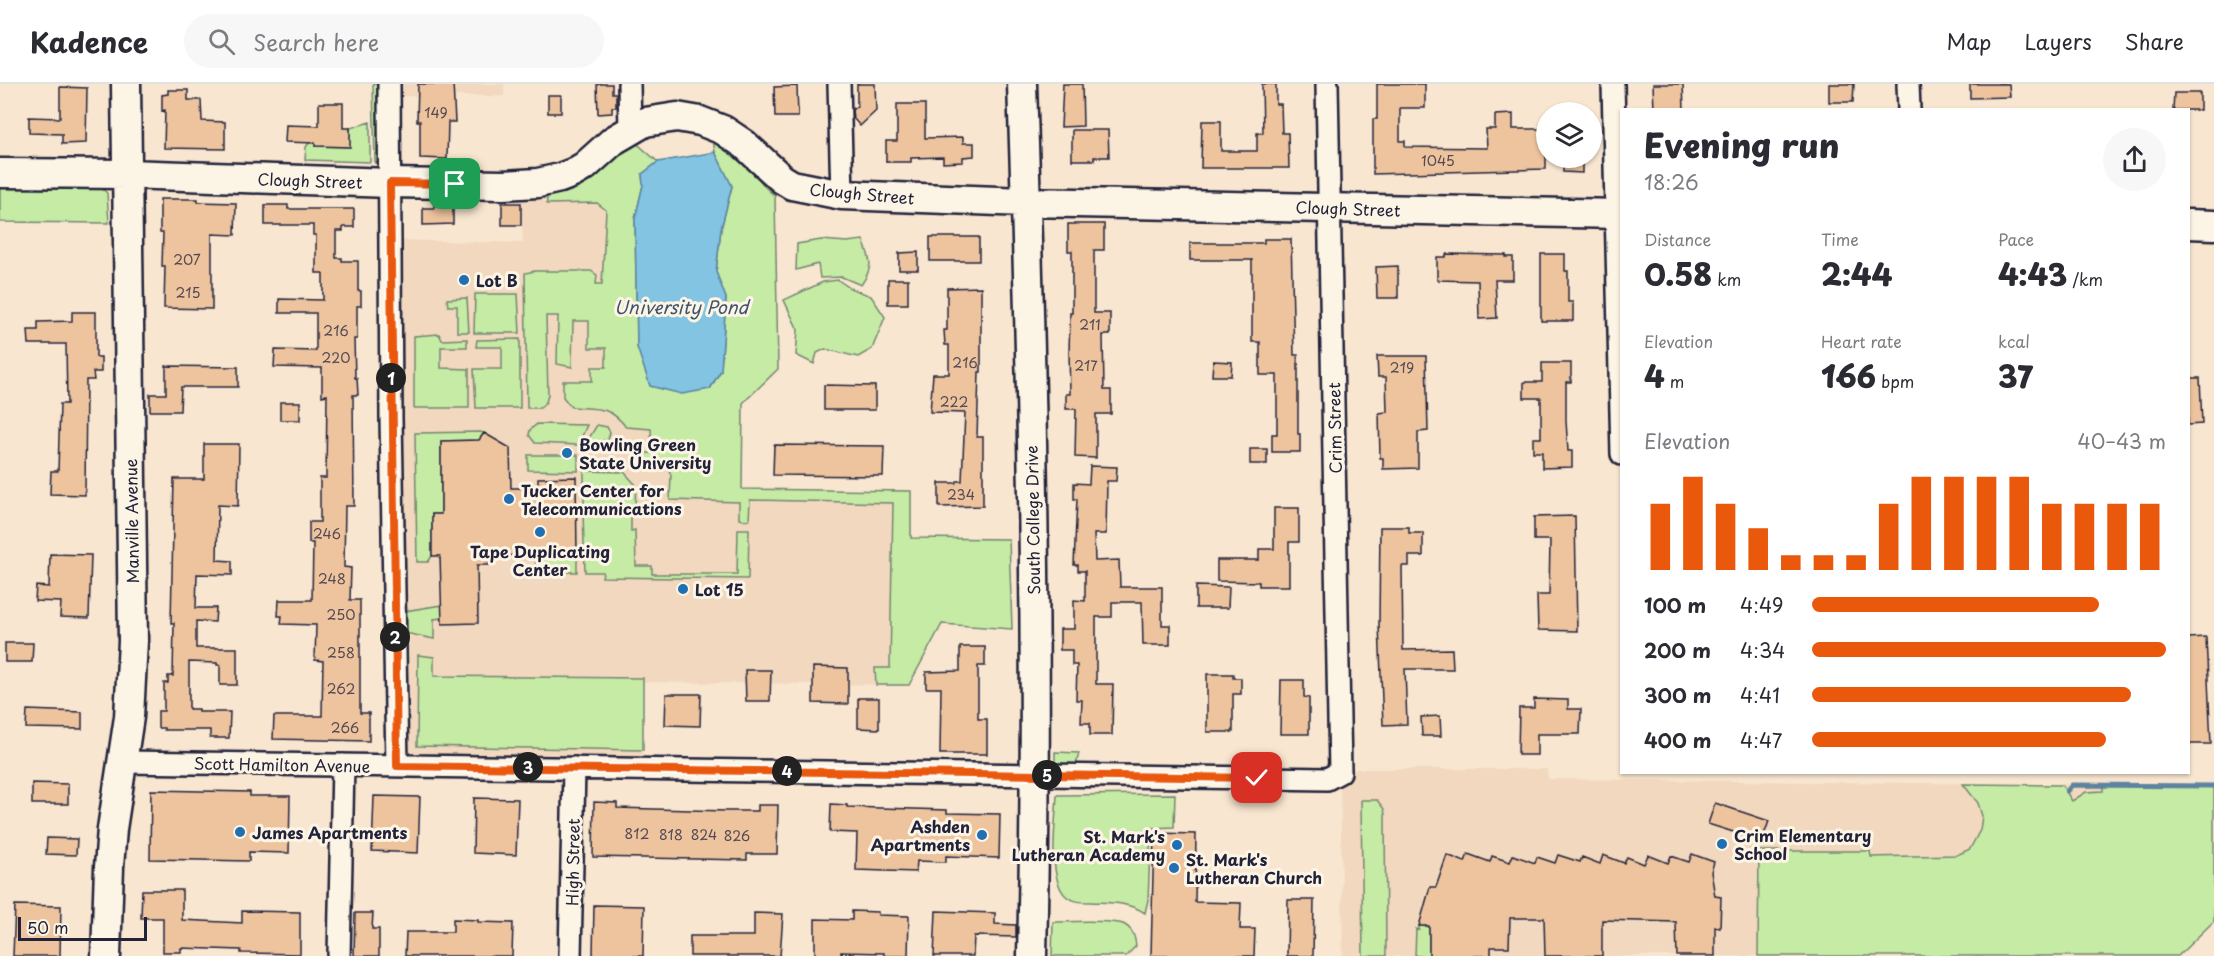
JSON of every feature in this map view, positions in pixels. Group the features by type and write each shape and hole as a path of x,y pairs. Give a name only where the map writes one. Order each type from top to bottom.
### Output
{"street":[{"name":"Manville Avenue","path":"106,956 112,829 129,717 133,641 126,84"},
{"path":"389,84 397,766"},
{"path":"629,84 630,129"},
{"path":"839,84 842,195"},
{"name":"South College Drive","path":"1022,84 1032,474 1035,774 1032,956"},
{"name":"Crim Street","path":"1327,84 1340,772"},
{"path":"1613,84 1620,334"},
{"path":"1908,84 1909,108"},
{"name":"Clough Street","path":"0,173 127,174 390,183 538,183 560,178 585,166 630,129 656,119 677,117 700,121 730,135 792,185 842,195 1026,202 1618,214"},
{"path":"2190,224 2214,225"},
{"name":"Scott Hamilton Avenue","path":"123,762 1327,778 1340,772"},
{"path":"339,956 343,765"},
{"name":"High Street","path":"570,956 574,768"}],"shaded area":[{"path":"389,84 504,84 504,96 389,96"},
{"name":"Bowling Green State University","path":"604,149 619,155 742,489 911,491 909,685 643,682 643,769 397,766 390,240 523,243 520,183"},
{"name":"Crim Elementary School","path":"1358,769 1547,769 1548,779 2103,785 2104,897 2114,956 1343,956 1340,772"}],"green space":[{"path":"373,84 380,84 380,160 375,163"},
{"path":"370,122 370,162 305,160 306,147 315,135 315,146 349,147 350,128"},
{"path":"633,140 658,162 642,174 643,185 635,219 637,347 710,389 721,370 726,298 716,272 721,229 732,186 715,152 713,140 748,165 775,196 778,369 743,403 742,489 911,491 911,538 1009,539 1012,629 942,624 909,685 876,685 875,668 890,668 893,503 750,500 749,520 739,519 739,502 670,500 671,475 668,468 642,467 638,462 638,453 652,453 651,429 626,427 614,415 601,409 571,407 563,397 563,381 592,381 592,367 606,367 606,348 589,348 589,321 573,321 572,367 557,364 558,316 546,316 548,395 546,402 540,408 527,408 525,273 591,271 597,275 596,284 602,284 606,210 597,203 547,204 546,188 611,152 620,155"},
{"path":"0,184 100,187 107,193 109,223 0,222"},
{"path":"821,240 847,242 863,240 870,263 868,273 861,285 842,277 820,278 818,264 796,270 797,244"},
{"path":"838,280 850,288 871,296 885,317 872,349 858,357 825,349 817,353 814,364 796,355 798,330 784,300 823,282"},
{"path":"475,294 518,294 520,333 474,333"},
{"path":"467,298 469,332 457,332 457,306 448,306 447,299"},
{"path":"439,334 442,340 467,339 467,347 441,347 441,368 469,369 469,408 414,408 414,336"},
{"path":"520,339 520,408 476,408 474,369 502,369 502,347 476,347 477,340"},
{"path":"537,424 587,425 578,445 535,443 529,435 530,430"},
{"path":"597,425 607,427 610,432 608,440 586,443"},
{"path":"415,433 484,433 479,440 441,441 441,514 432,514 432,556 428,562 417,562"},
{"path":"528,455 578,455 578,471 528,470"},
{"path":"584,471 624,472 636,485 635,506 584,506"},
{"path":"583,514 631,514 631,531 635,530 636,566 652,566 652,574 737,574 738,529 749,529 748,579 602,577 603,572 585,572"},
{"path":"536,555 577,555 577,572 564,572 564,576 535,576"},
{"path":"442,605 442,618 434,619 434,639 405,633 405,611"},
{"path":"418,655 434,657 434,676 643,678 643,750 417,746"},
{"path":"1055,752 1079,753 1075,769 1055,766"},
{"path":"1963,784 2062,785 2072,801 2086,792 2103,791 2103,785 2214,786 2214,921 2178,956 1758,956 1759,851 1870,851 1871,857 1957,855 1970,849 1980,830 1982,816 1978,803"},
{"path":"1175,794 1174,827 1151,828 1148,900 1145,913 1126,905 1077,901 1065,895 1059,886 1054,861 1057,795"},
{"path":"1361,800 1377,800 1385,814 1386,956 1363,956"},
{"path":"1053,922 1119,923 1132,931 1136,946 1126,956 1052,956"},
{"path":"1419,926 1429,926 1429,956 1415,956 1416,929 1419,930"}],"water":[{"name":"University Pond","path":"715,152 732,186 721,229 716,272 726,298 721,370 710,389 682,394 650,386 637,347 635,219 643,185 642,174 658,162"}],"building":[{"path":"418,84 453,84 455,122 448,122 447,159 420,158 420,121 417,121"},
{"path":"597,84 612,84 612,93 616,93 616,107 612,107 612,113 598,114"},
{"path":"857,84 875,84 876,111 860,126 853,118 852,110 857,106"},
{"path":"1063,84 1082,84 1083,126 1061,127"},
{"path":"1262,84 1276,84 1276,104 1281,104 1282,133 1288,133 1289,168 1201,168 1202,121 1221,121 1221,151 1257,151 1257,133 1263,133"},
{"path":"1377,84 1425,84 1425,108 1400,108 1400,141 1405,141 1405,147 1487,148 1486,129 1495,129 1495,115 1513,114 1513,129 1536,129 1536,168 1546,169 1373,174 1373,119 1377,119"},
{"path":"1653,84 1683,84 1684,108 1654,108"},
{"path":"1829,84 1854,84 1853,102 1829,102"},
{"path":"1970,84 2009,84 2010,97 1970,98"},
{"path":"797,86 798,117 775,117 774,87"},
{"path":"60,87 87,88 86,143 62,144 62,134 29,133 29,117 60,118"},
{"path":"168,90 188,90 188,100 201,100 202,121 225,122 225,149 164,148 165,110 162,111 162,95 168,94"},
{"path":"2174,93 2200,93 2200,110 2173,108"},
{"path":"548,95 561,95 561,113 548,113"},
{"path":"319,103 343,103 343,128 350,128 350,147 285,142 286,125 319,126"},
{"path":"897,104 925,104 925,138 963,137 963,143 974,143 974,156 963,157 963,162 943,163 943,157 911,158 911,162 886,162 886,141 897,141"},
{"path":"1072,130 1108,130 1109,157 1072,160"},
{"path":"1563,168 1582,168 1582,173 1563,172"},
{"path":"160,199 198,199 198,202 236,203 235,235 212,234 212,309 164,308 165,266 162,266 163,233 160,233"},
{"path":"453,202 453,224 423,225 423,208 434,208 434,203"},
{"path":"502,203 521,203 521,225 502,225"},
{"path":"265,205 288,205 288,209 354,209 354,227 343,227 343,231 336,231 336,258 342,258 342,261 358,261 358,291 361,291 361,306 357,306 357,339 354,339 358,395 353,395 354,506 345,506 344,567 351,568 350,600 360,600 360,713 369,713 369,741 273,739 274,716 322,716 323,661 315,660 316,625 281,624 282,616 278,616 279,600 312,600 313,543 309,543 309,522 320,522 320,478 326,478 327,395 322,396 322,368 274,367 275,350 316,351 316,313 279,313 279,299 323,300 323,273 316,273 316,235 313,235 313,225 265,225"},
{"path":"1068,224 1104,224 1104,250 1094,250 1094,313 1110,313 1110,335 1103,335 1104,390 1111,390 1111,414 1096,414 1096,458 1075,457 1076,409 1066,409 1066,394 1070,394 1069,353 1070,313 1072,313 1072,251 1068,251"},
{"path":"930,237 979,237 979,261 930,261"},
{"path":"1264,239 1291,239 1294,355 1298,355 1300,452 1272,452 1272,434 1277,434 1277,375 1260,375 1260,342 1252,342 1252,260 1190,260 1190,243 1264,243"},
{"path":"918,252 918,270 899,270 899,253"},
{"path":"1446,254 1513,257 1513,280 1495,280 1497,318 1479,319 1478,281 1437,280 1437,257 1446,257"},
{"path":"1541,254 1565,254 1565,271 1568,271 1568,302 1573,302 1573,321 1541,321"},
{"path":"1398,266 1398,298 1377,298 1376,267"},
{"path":"888,279 908,279 908,304 888,304"},
{"path":"981,287 981,372 979,372 977,437 983,437 983,506 939,507 939,483 962,481 965,413 930,412 933,374 949,374 949,345 945,345 944,330 947,330 947,288"},
{"path":"72,312 96,312 96,357 101,357 101,372 93,372 94,380 86,380 85,495 50,494 51,471 58,471 60,404 67,404 66,344 29,344 28,330 38,330 38,322 72,321"},
{"path":"1377,356 1426,356 1428,431 1418,432 1418,468 1383,469 1383,458 1380,458 1379,413 1387,412 1386,377 1378,377"},
{"path":"1213,361 1232,362 1231,376 1212,376"},
{"path":"1542,363 1571,363 1571,382 1566,382 1566,421 1568,451 1572,451 1572,467 1542,468 1542,452 1533,452 1533,438 1541,438 1541,398 1524,398 1524,382 1542,382"},
{"path":"166,366 238,367 238,387 181,387 180,411 150,411 150,394 166,394"},
{"path":"2190,378 2200,378 2202,424 2190,425"},
{"path":"824,385 875,386 875,410 824,410"},
{"path":"280,402 300,402 300,420 280,420"},
{"name":"Tucker Center for Telecommunications","path":"484,433 510,448 511,488 538,488 538,478 576,477 577,555 489,556 489,565 477,565 478,623 442,624 440,556 432,556 432,514 441,514 441,441 479,440"},
{"path":"204,444 239,444 238,506 218,505 217,560 232,561 232,575 197,574 196,608 216,608 215,622 196,621 196,648 237,648 237,685 220,685 220,665 217,663 189,662 189,709 199,709 199,712 230,712 229,738 210,738 210,730 158,728 158,711 164,711 164,683 168,683 168,676 173,676 174,623 171,623 174,479 204,479"},
{"path":"774,445 884,446 883,476 773,475"},
{"path":"1250,449 1267,449 1267,464 1250,464"},
{"path":"1090,466 1117,467 1116,481 1107,481 1106,534 1094,534 1095,561 1119,560 1120,587 1162,587 1162,625 1170,625 1170,645 1143,645 1142,602 1112,602 1112,617 1096,617 1096,684 1113,684 1112,735 1090,735 1090,723 1081,723 1082,700 1076,700 1077,665 1072,665 1072,650 1060,650 1060,629 1074,629 1074,600 1085,601 1085,571 1078,571 1078,565 1074,565 1077,499 1074,499 1074,483 1089,484"},
{"path":"1274,508 1299,508 1299,542 1289,542 1289,586 1259,586 1259,582 1217,581 1217,560 1259,560 1259,549 1274,549"},
{"path":"1575,516 1577,631 1538,630 1537,595 1549,595 1550,540 1534,540 1534,517"},
{"path":"1380,527 1409,527 1409,533 1423,533 1423,556 1409,556 1409,566 1402,566 1403,650 1452,649 1453,669 1405,669 1407,724 1383,725 1379,625"},
{"path":"50,554 91,555 89,618 60,617 61,602 35,601 36,586 49,587"},
{"path":"1196,586 1229,587 1228,608 1196,608"},
{"path":"2206,637 2211,744 2190,744 2190,638"},
{"path":"5,643 33,643 32,662 5,662"},
{"path":"960,647 985,647 985,666 978,666 978,719 987,719 987,754 940,754 941,688 926,688 926,672 960,671"},
{"path":"813,667 848,668 848,704 813,703"},
{"path":"745,670 771,670 770,701 746,701"},
{"path":"1207,674 1233,674 1233,678 1241,678 1241,694 1233,694 1233,732 1207,732"},
{"path":"1281,680 1304,680 1304,697 1309,698 1309,734 1280,734"},
{"path":"666,694 701,694 700,726 665,725"},
{"path":"858,698 879,698 879,729 858,728"},
{"path":"1534,699 1568,700 1568,709 1581,709 1580,734 1537,734 1537,755 1518,755 1519,708 1534,708"},
{"path":"27,710 82,712 82,729 26,728"},
{"path":"1440,716 1441,736 1422,736 1421,717"},
{"path":"32,783 68,784 68,804 32,804"},
{"path":"151,790 250,792 250,796 290,796 289,853 249,852 249,861 150,859"},
{"path":"374,796 420,797 418,853 372,851"},
{"path":"474,798 518,799 516,855 473,853"},
{"path":"594,802 617,803 617,808 727,811 758,811 758,805 778,805 777,854 747,854 747,860 593,857"},
{"path":"1715,803 1769,821 1762,841 1708,824"},
{"path":"831,804 847,805 847,807 947,810 947,813 1000,814 999,858 946,856 946,862 917,861 916,872 856,870 857,833 830,832"},
{"name":"St. Mark's Lutheran Church","path":"1154,833 1196,834 1195,902 1241,903 1240,929 1255,929 1254,956 1151,956"},
{"path":"47,838 77,839 76,855 46,854"},
{"path":"1468,854 1490,862 1492,856 1510,862 1513,855 1535,863 1537,857 1555,863 1558,855 1580,862 1582,857 1600,864 1603,855 1624,863 1627,857 1644,864 1648,855 1668,863 1671,856 1689,862 1692,854 1714,862 1711,872 1715,896 1721,897 1720,928 1715,927 1715,956 1677,956 1676,922 1602,920 1602,956 1545,956 1544,918 1510,918 1509,947 1491,947 1491,956 1429,956 1429,926 1419,926 1430,887 1436,887 1447,855 1465,862"},
{"path":"142,890 182,890 182,920 242,923 242,911 300,912 300,954 241,953 241,950 181,948 181,952 163,952 163,918 141,918"},
{"path":"1288,900 1314,900 1313,956 1287,956"},
{"path":"15,905 61,906 60,956 13,956"},
{"path":"594,905 644,906 643,956 593,956"},
{"path":"852,911 909,916 908,956 841,952 841,956 815,956 815,919 852,920"},
{"path":"936,911 995,913 995,924 1016,925 1016,937 974,936 973,956 934,956"},
{"path":"355,913 373,913 372,929 379,929 379,956 354,956"},
{"path":"754,913 783,914 780,956 690,956 690,936 754,936"},
{"path":"453,919 513,923 512,956 405,956 406,932 453,932"}],"waterway":[{"path":"2067,791 2072,785 2214,786"}],"place":[{"name":"Lot B","path":"464,280"},
{"name":"Bowling Green State University","path":"567,453"},
{"name":"Tucker Center for Telecommunications","path":"509,499"},
{"name":"Tape Duplicating Center","path":"540,532"},
{"name":"Lot 15","path":"683,589"},
{"name":"James Apartments","path":"240,832"},
{"name":"Ashden Apartments","path":"982,835"},
{"name":"Crim Elementary School","path":"1722,844"},
{"name":"St. Mark's Lutheran Academy","path":"1177,845"},
{"name":"St. Mark's Lutheran Church","path":"1174,868"}],"route":[{"path":"455,184 390,183 391,417 397,766 1257,778"}]}
